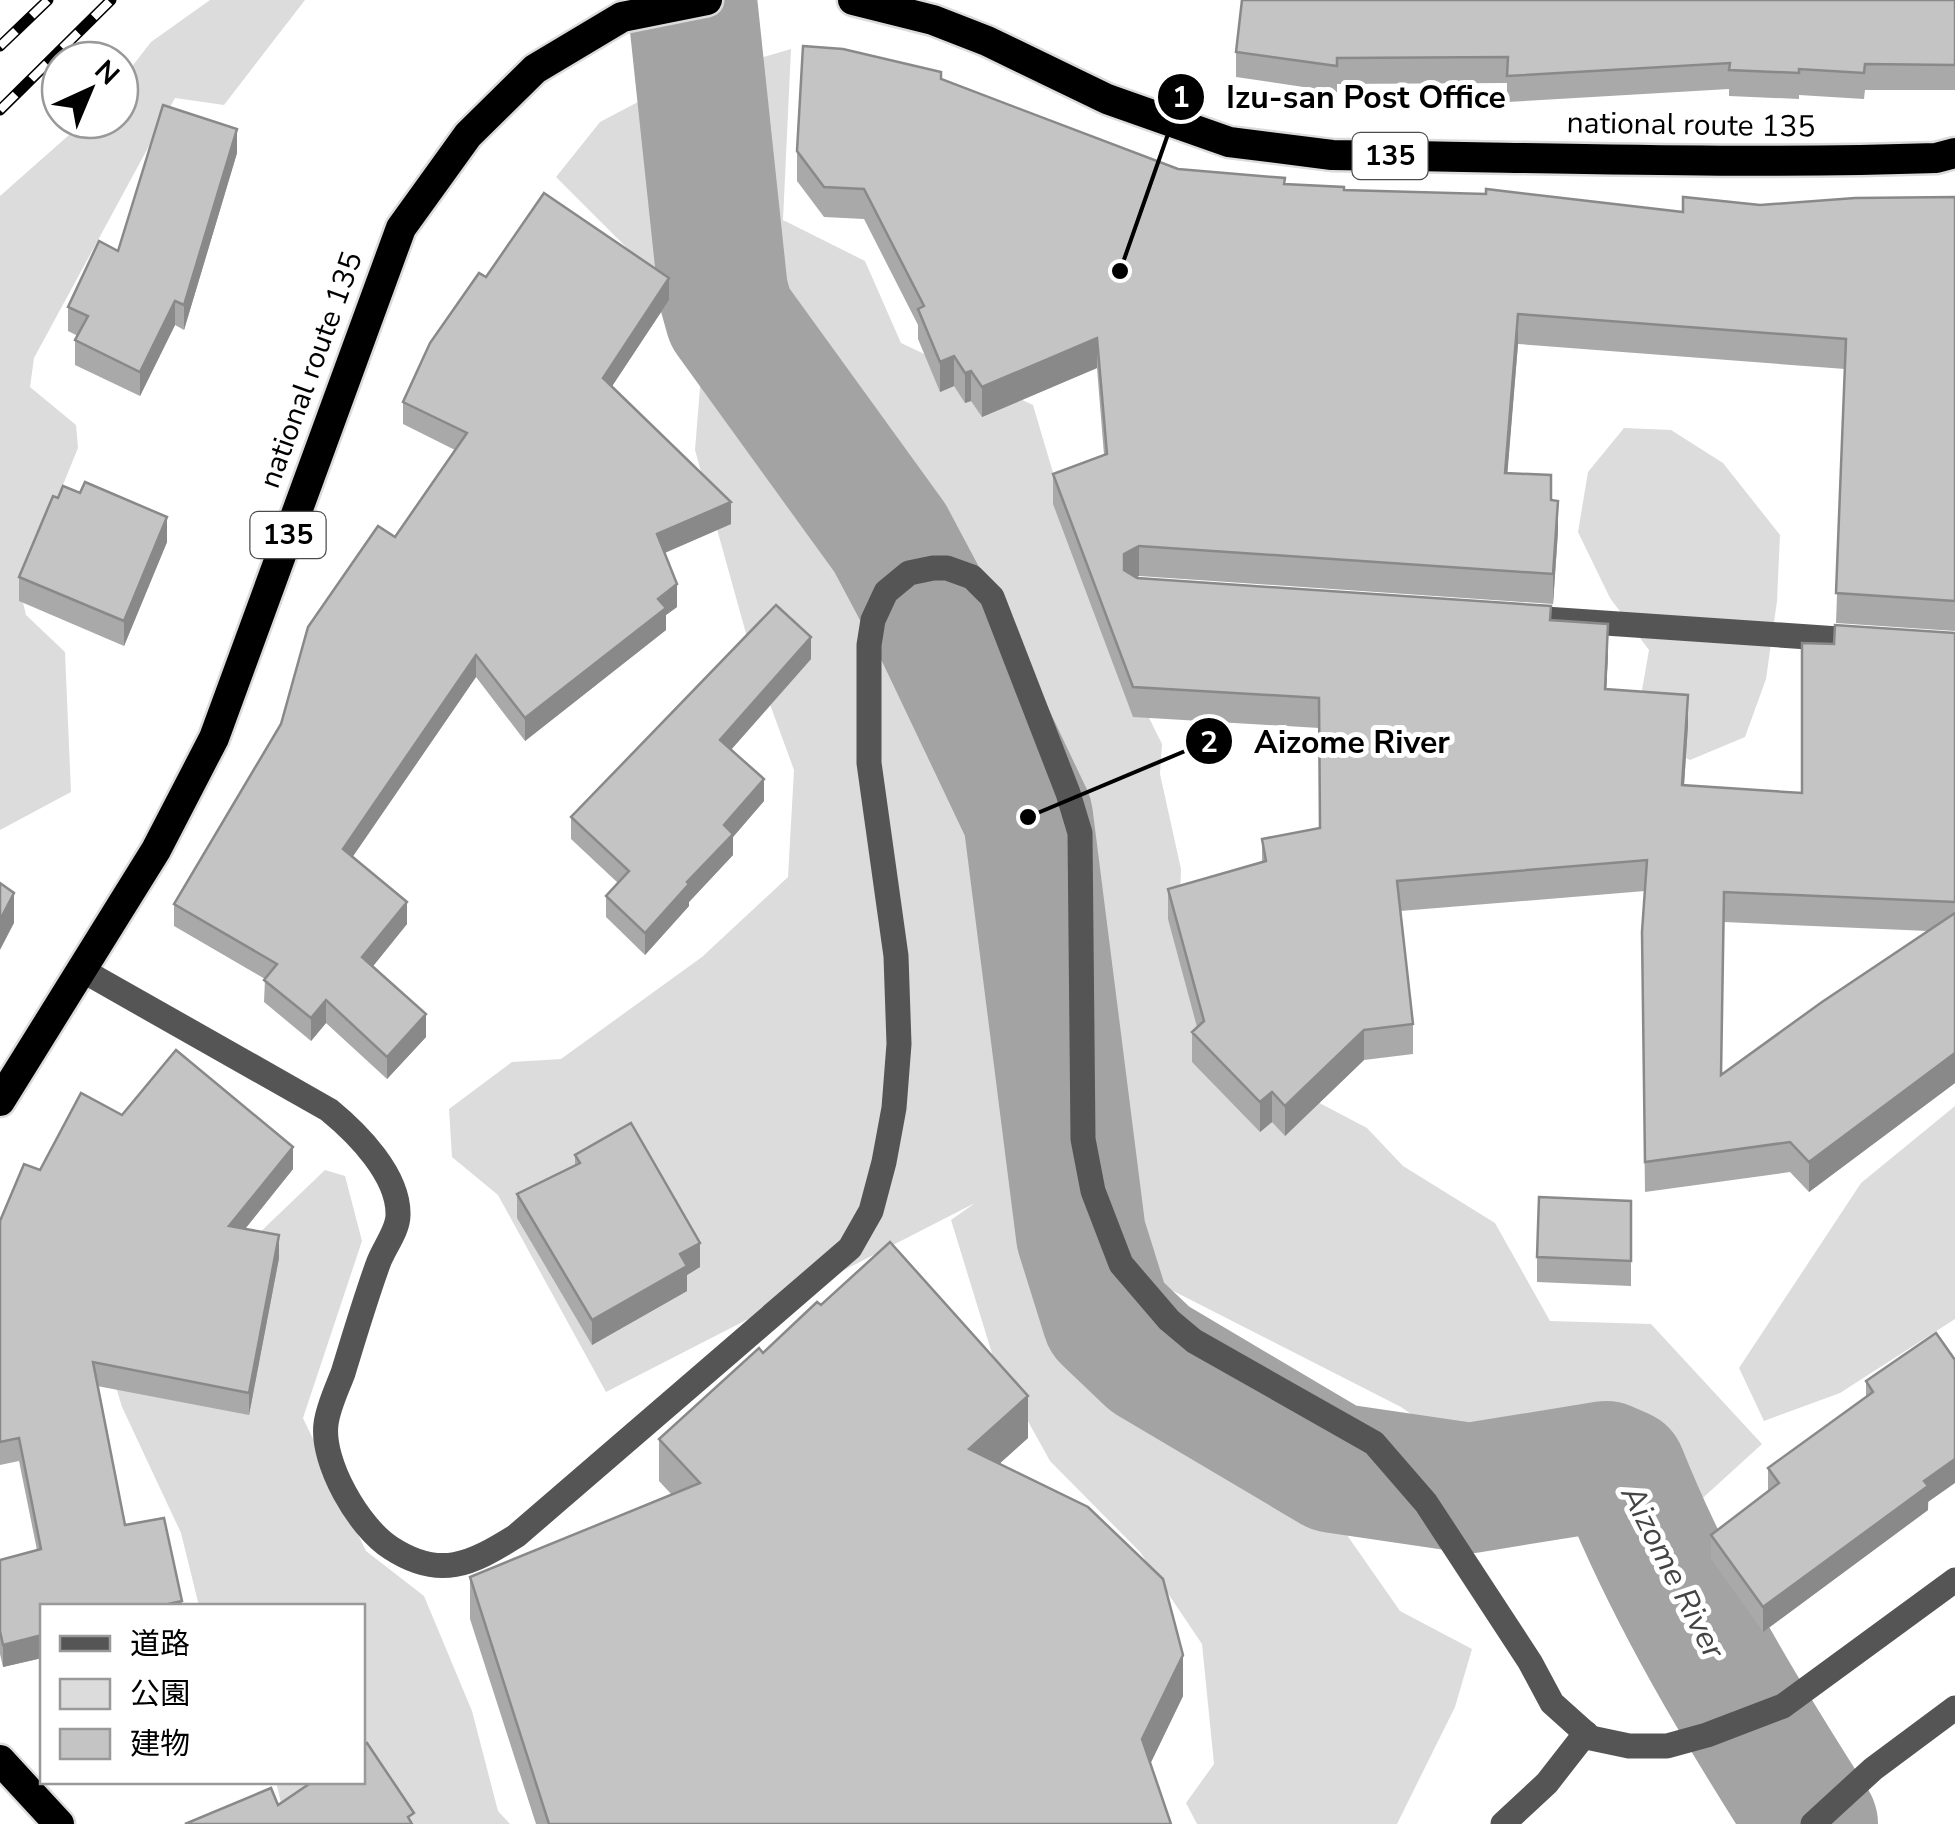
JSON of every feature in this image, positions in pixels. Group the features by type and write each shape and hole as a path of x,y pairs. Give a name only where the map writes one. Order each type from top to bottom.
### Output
{"highway":[{"name":"national route 135","path":"0,1100 156,850 214,738 401,228 468,135 535,69 622,17 707,0"},
{"name":"national route 135","path":"862,1 933,20 987,41 1107,99 1228,142 1282,150 1332,155 1684,162 1936,158 1955,153"},
{"path":"0,1760 59,1824"}],"street":[{"path":"82,970 328,1110 360,1136 395,1191 399,1218 380,1259 325,1426 332,1464 358,1515 379,1541 418,1564 456,1565 479,1559 516,1536 850,1248 871,1211 894,1108 898,1044 896,956 869,763 871,632 886,592 909,573 947,568 972,577 992,597 1080,833 1083,1139 1094,1190 1121,1264 1169,1320 1194,1340 1374,1443 1426,1503 1530,1662 1552,1703 1592,1738 1630,1746 1667,1746 1783,1706 1955,1580"},
{"path":"1492,616 1898,643"},
{"path":"1813,1824 1873,1769 1955,1708"},
{"path":"1503,1824 1548,1783 1586,1733"}],"green space":[{"path":"210,0 305,0 224,105 175,98 34,358 30,387 76,425 78,448 20,590 26,615 65,652 71,792 0,830 0,196 63,140 140,140 140,56 151,42"},
{"path":"791,49 783,220 865,261 901,343 1033,405 1091,601 1162,744 1160,774 1181,869 1179,933 1310,1098 1367,1128 1403,1166 1495,1223 1550,1321 1651,1324 1762,1444 1683,1516 1643,1522 1559,1517 1401,1407 1020,1213 1057,1234 1259,1409 1400,1611 1472,1649 1455,1707 1397,1824 1197,1824 1186,1803 1214,1764 1202,1644 1140,1552 1050,1461 994,1360 951,1220 975,1203 606,1392 498,1195 452,1157 449,1109 512,1062 561,1059 702,957 788,877 794,770 752,655 695,450 705,326 556,177 600,122 672,84"},
{"path":"1624,428 1671,430 1723,463 1780,535 1777,601 1766,679 1745,737 1690,760 1636,724 1649,650 1610,598 1578,532 1588,472"},
{"path":"1955,1106 1955,1319 1840,1393 1764,1421 1739,1368 1861,1183"},
{"path":"325,1170 345,1176 362,1241 303,1418 366,1551 424,1596 472,1711 498,1811 510,1824 286,1824 276,1784 365,1784 365,1604 199,1604 181,1533 122,1407 92,1306 256,1236"}],"building":[{"path":"1242,0 1955,0 1955,65 1865,64 1864,73 1799,69 1799,73 1729,70 1730,63 1507,76 1508,57 1337,58 1337,66 1236,52"},
{"path":"803,46 843,49 941,72 941,79 1178,169 1285,178 1284,184 1344,190 1486,194 1486,189 1683,212 1683,197 1760,205 1855,198 1955,197 1955,601 1836,593 1846,339 1518,314 1505,473 1551,475 1551,500 1558,501 1553,574 1139,546 1124,554 1124,570 1137,578 1551,606 1550,620 1608,624 1605,689 1688,695 1682,785 1802,793 1802,643 1834,644 1835,625 1955,633 1955,902 1724,892 1721,1075 1955,913 1955,1053 1809,1162 1790,1142 1645,1162 1642,932 1647,860 1397,881 1413,1024 1364,1030 1285,1106 1272,1092 1260,1102 1192,1032 1204,1021 1168,889 1266,861 1262,839 1320,828 1319,698 1133,687 1053,474 1107,454 1097,338 982,387 971,371 965,373 954,356 940,362 918,309 924,306 864,189 824,187 797,151"},
{"path":"163,105 237,129 184,305 175,301 140,372 75,340 88,316 68,307 99,241 118,251"},
{"path":"544,193 669,278 603,378 731,502 657,534 677,584 658,599 666,608 525,718 476,655 343,849 407,902 362,957 426,1014 387,1057 326,1000 311,1018 264,980 277,964 174,904 281,724 308,627 378,526 395,537 467,433 403,402 430,343 479,273 486,277"},
{"path":"85,482 167,517 124,621 19,577 53,496 58,498 63,486 80,493"},
{"path":"776,605 811,637 720,740 764,779 724,825 733,834 645,933 606,896 629,871 571,817"},
{"path":"0,883 14,893 0,920"},
{"path":"176,1050 293,1147 229,1226 279,1235 249,1393 93,1362 125,1525 164,1518 182,1601 40,1604 40,1636 3,1645 0,1560 41,1549 19,1438 0,1442 0,1221 24,1164 40,1170 81,1093 122,1115"},
{"path":"631,1123 700,1243 680,1254 687,1266 592,1320 517,1194 580,1163 575,1155"},
{"path":"1539,1197 1631,1201 1631,1261 1537,1257"},
{"path":"890,1242 1028,1396 969,1449 1088,1507 1163,1579 1183,1655 1142,1739 1171,1824 549,1824 470,1577 700,1483 659,1439 759,1348 763,1353"},
{"path":"1936,1333 1955,1360 1955,1459 1924,1481 1928,1486 1763,1607 1711,1535 1779,1483 1768,1468 1873,1392 1866,1381"},
{"path":"365,1744 414,1813 408,1817 412,1824 185,1824 271,1788 278,1805 309,1784 365,1784"}],"waterway":[{"name":"Aizome River","path":"692,0 723,292 730,317 890,538 942,636 1028,817 1081,1235 1107,1318 1150,1359 1334,1468 1470,1488 1606,1466 1622,1473 1709,1653 1813,1824"}],"railway":[{"path":"0,46 48,0"},
{"path":"0,110 111,0"}],"place":[{"name":"Izu-san Post Office","path":"1120,271"},
{"name":"Aizome River","path":"1028,817"}]}
